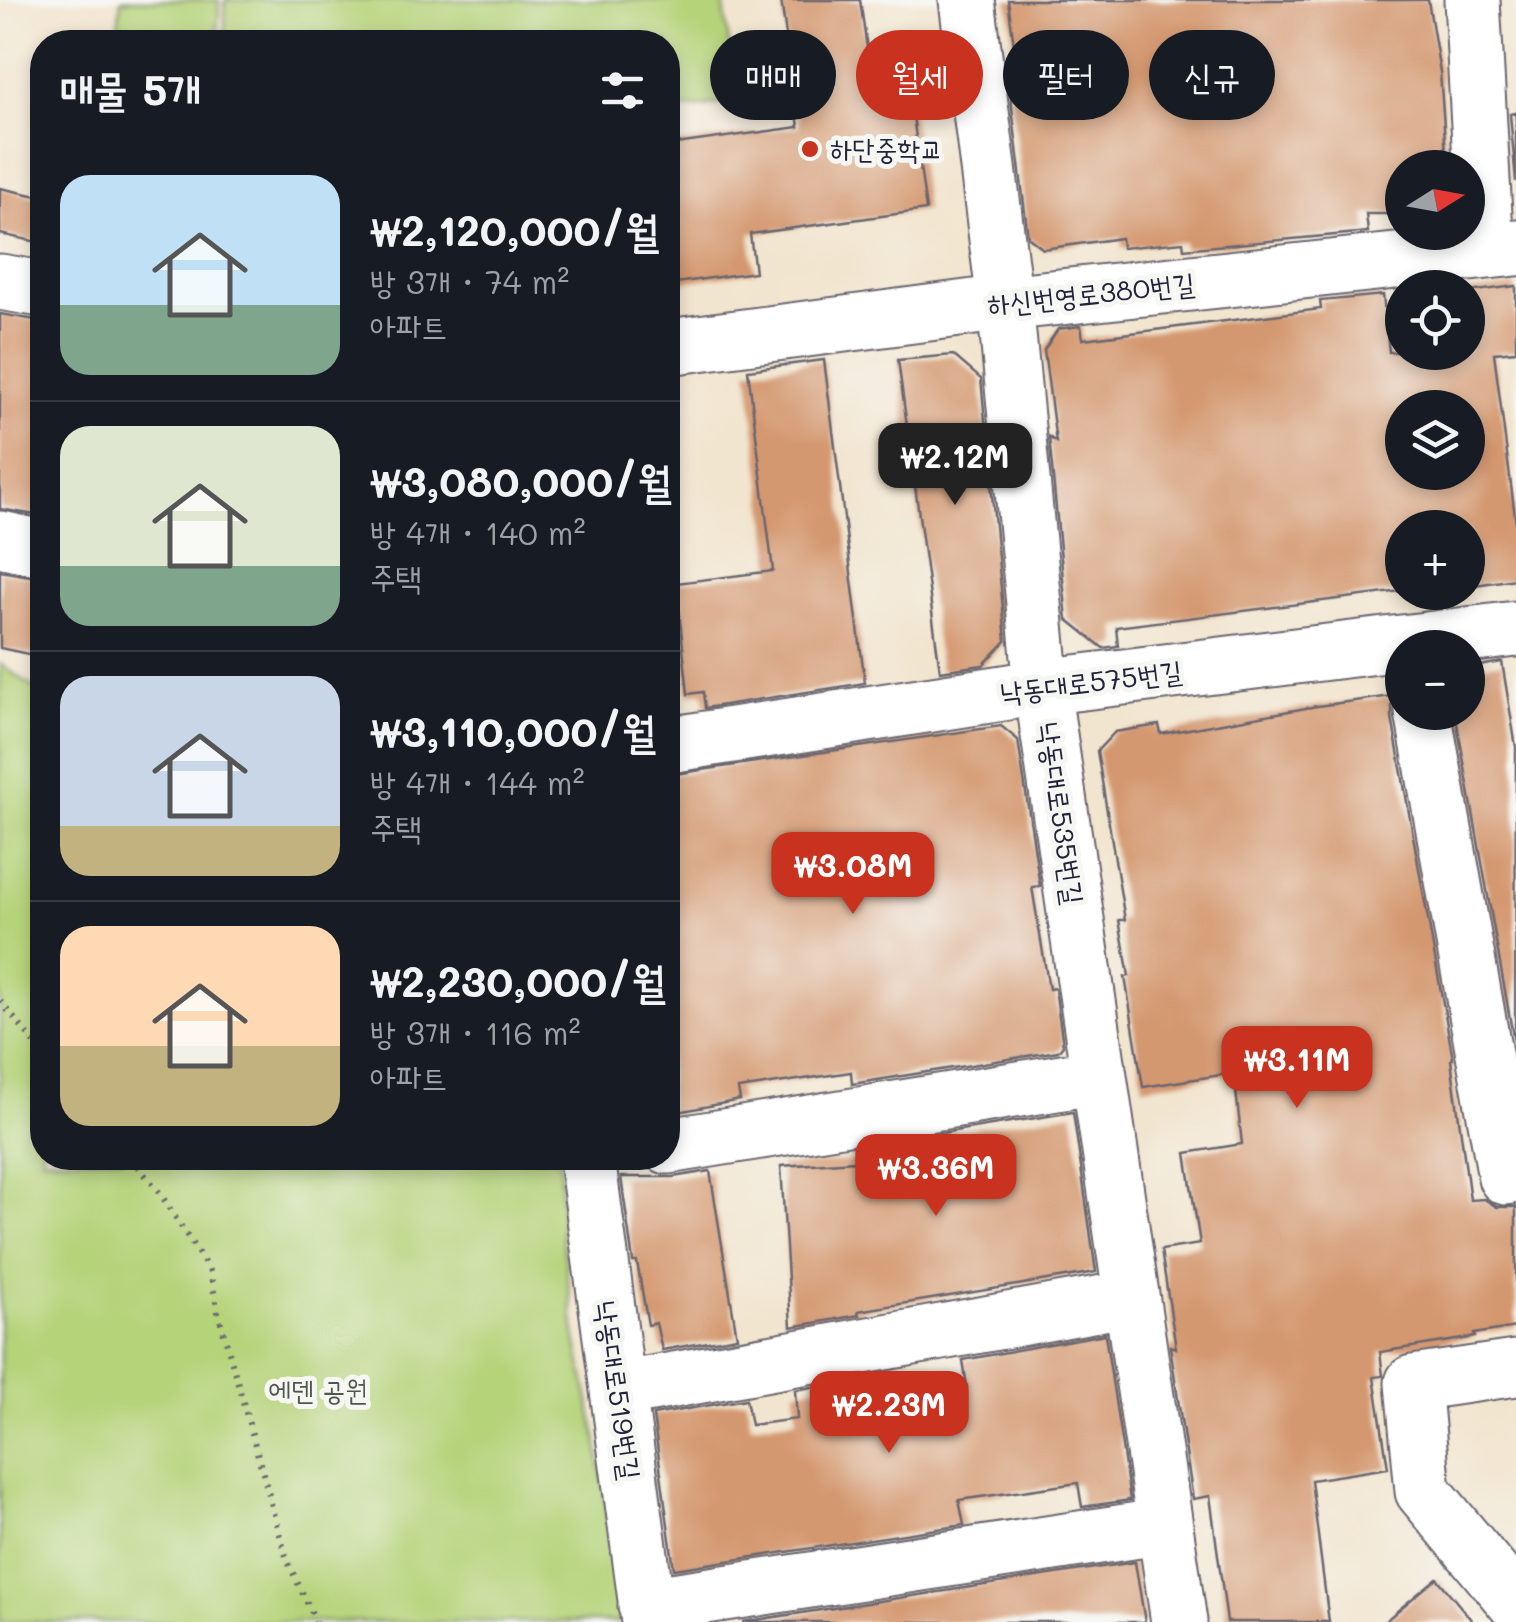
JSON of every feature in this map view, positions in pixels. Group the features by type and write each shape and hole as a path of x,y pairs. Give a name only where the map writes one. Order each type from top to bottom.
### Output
{"lane":[{"name":"낙동대로535번길","path":"967,0 1005,303 1042,688 1178,1622"},
{"path":"1487,6 1501,250"},
{"name":"하신번영로380번길","path":"680,344 1005,303 1501,250"},
{"path":"0,282 30,287"},
{"path":"0,539 30,545"},
{"name":"낙동대로575번길","path":"1485,634 1516,629"},
{"name":"낙동대로575번길","path":"680,742 1042,688 1385,648"},
{"path":"1426,730 1506,1177 1516,1175"},
{"path":"680,1144 1100,1076"},
{"name":"낙동대로519번길","path":"591,1170 648,1614"},
{"path":"618,1390 1132,1298"},
{"path":"1516,1368 1413,1383 1423,1491 1516,1603"},
{"path":"648,1614 1164,1526"}],"path":[{"path":"0,1001 30,1034"},
{"path":"141,1170 210,1272 287,1560 316,1622"}],"green space":[{"path":"121,0 219,0 218,30 117,30"},
{"path":"225,0 723,0 727,30 710,30 710,106 680,109 680,30 225,30"},
{"name":"에덴 공원","path":"0,664 30,685 30,1170 560,1170 562,1237 576,1339 598,1445 620,1622 0,1622"}],"building":[{"path":"781,0 860,0 864,30 856,30 856,120 914,120 926,210 750,234 755,272 680,282 680,143 799,127 798,120 836,120 836,30 785,30"},
{"path":"1008,0 1428,0 1440,72 1446,150 1385,150 1385,214 1366,214 1368,232 1184,249 1183,242 1122,248 1121,238 1043,249 1028,237 1014,120 1129,120 1129,30 1012,30"},
{"path":"1516,113 1516,182 1510,114"},
{"path":"0,188 30,194 30,240 0,234"},
{"path":"1516,286 1516,351 1494,353 1516,524 1516,579 1485,584 1485,510 1385,510 1385,593 1116,627 1118,646 1103,648 1067,619 1049,437 1056,442 1044,350 1058,329 1081,326 1083,339 1321,309 1320,301 1383,295 1385,370 1485,370 1485,290"},
{"path":"0,314 30,319 30,514 0,509"},
{"path":"953,355 981,379 1006,641 983,665 940,671 898,360"},
{"path":"824,360 865,683 705,708 703,692 688,694 680,583 773,571 748,370"},
{"path":"0,571 30,576 30,654 0,648"},
{"path":"1502,662 1516,747 1515,1047 1458,730 1485,730 1485,665"},
{"path":"1385,697 1385,730 1394,730 1453,1059 1470,1200 1484,1199 1497,1207 1516,1207 1516,1327 1380,1352 1383,1376 1374,1377 1388,1468 1311,1480 1329,1622 1227,1622 1210,1496 1193,1499 1170,1346 1176,1348 1161,1250 1200,1244 1186,1153 1242,1144 1234,1073 1143,1087 1125,977 1129,976 1119,920 1125,920 1097,751 1115,732 1159,725 1161,734"},
{"path":"1001,726 1018,740 1040,886 1032,887 1049,989 1055,988 1063,1045 1058,1051 852,1084 851,1072 738,1089 740,1100 680,1112 680,773"},
{"path":"1073,1112 1096,1272 858,1311 859,1315 791,1327 781,1166 855,1161 854,1155 862,1153 861,1146"},
{"path":"710,1171 737,1337 662,1350 656,1323 648,1325 637,1262 633,1262 621,1177 673,1177"},
{"path":"1105,1334 1130,1500 1082,1507 1078,1483 959,1500 964,1525 674,1569 653,1415 746,1399 751,1425 797,1419 795,1390 869,1377 873,1400 967,1387 963,1360"},
{"path":"1135,1562 1145,1622 742,1622"},
{"path":"1437,1578 1473,1622 1384,1622"}],"place":[{"name":"하단중학교","path":"810,149"}]}
